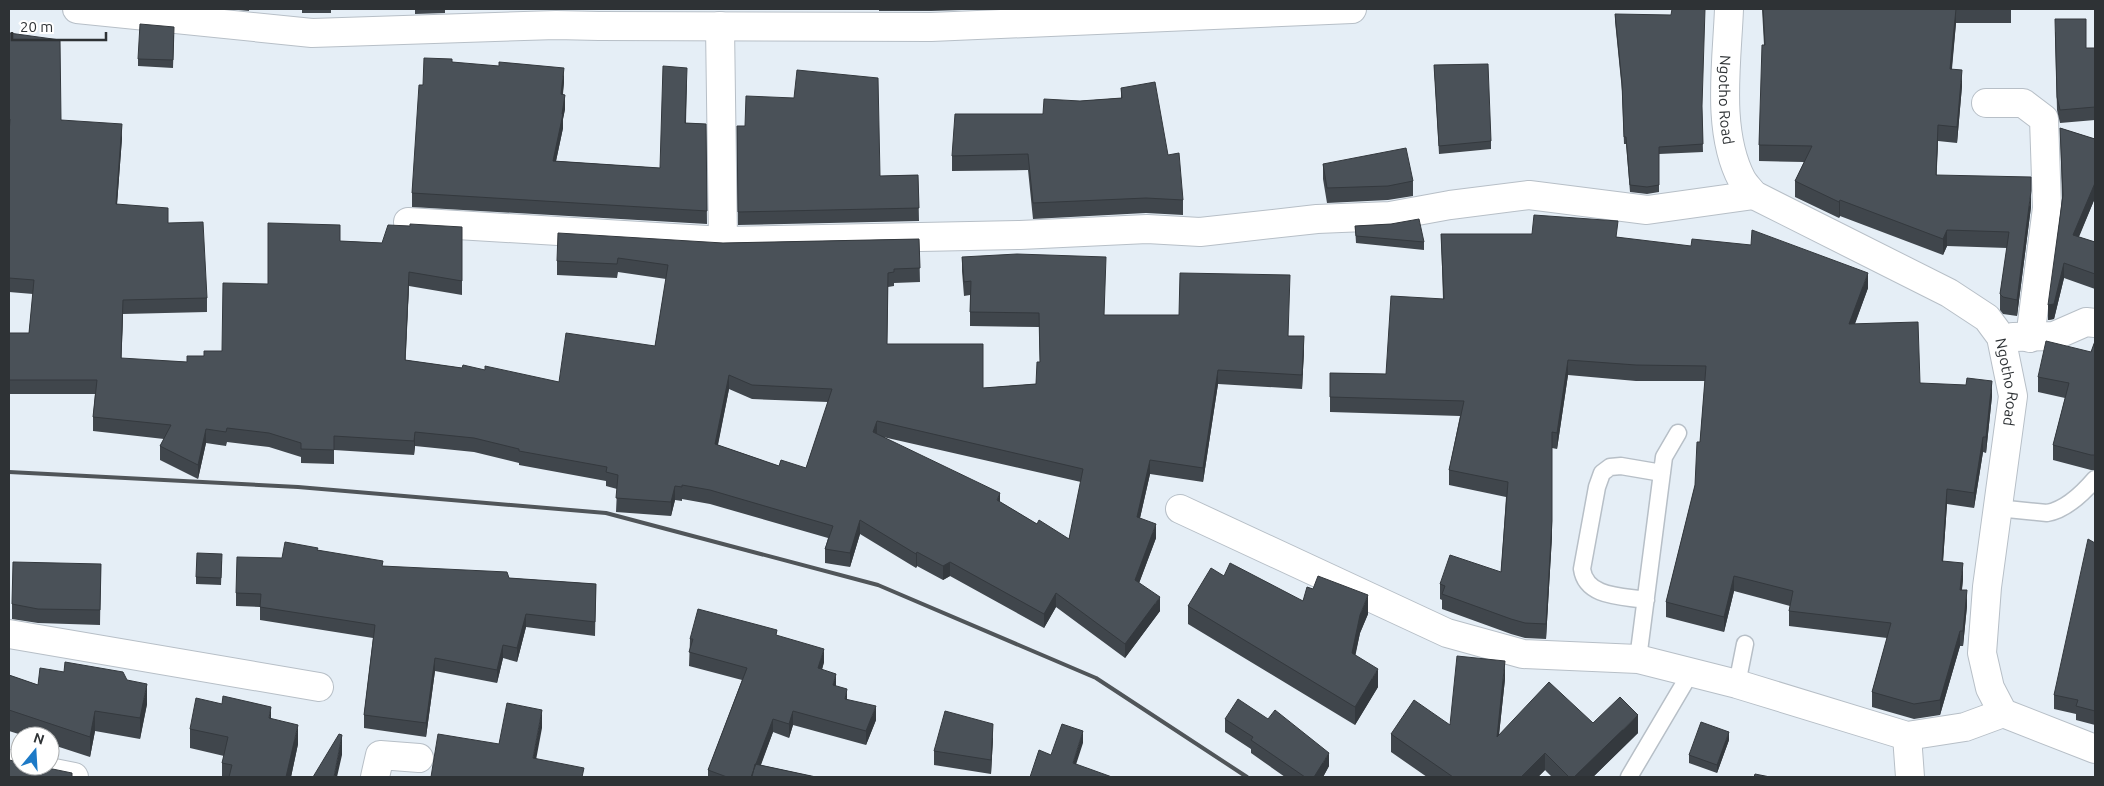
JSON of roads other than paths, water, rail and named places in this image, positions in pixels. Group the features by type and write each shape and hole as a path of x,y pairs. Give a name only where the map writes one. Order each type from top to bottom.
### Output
{"street":[{"path":"76,9 312,32 557,17 720,26 931,27 1352,9"},
{"name":"Ngotho Road","path":"1729,9 1724,108 1733,154 1742,181 1754,195 1949,294 1986,318 2001,337 2014,396 1987,588 1982,653 1990,688 2003,713"},
{"path":"720,26 723,241"},
{"path":"1986,103 2023,103 2044,120 2047,208 2030,338"},
{"path":"408,222 723,241 1020,235 1147,229 1200,232 1318,219 1390,216 1450,205 1528,195 1647,210 1754,195"},
{"path":"2001,337 2030,338 2054,336 2086,322 2095,323"},
{"path":"1180,509 1447,633 1523,654 1638,659 1737,684 1907,736 1965,727 2003,713 2095,749"},
{"path":"9,634 319,687"},
{"path":"1907,736 1910,777"},
{"path":"374,777 380,754 419,758"},
{"path":"9,764 74,777"}],"lane":[{"path":"1638,659 1664,456 1678,433"},
{"path":"1646,600 1596,590 1584,578 1582,569 1597,486 1602,473 1610,467 1621,466 1662,473"},
{"path":"1998,508 2047,513 2055,512 2089,496 2095,479"},
{"path":"1737,684 1745,644"},
{"path":"1629,777 1691,672"}],"railway":[{"path":"9,472 298,487 606,513 878,585 1096,678 1247,777"}]}
